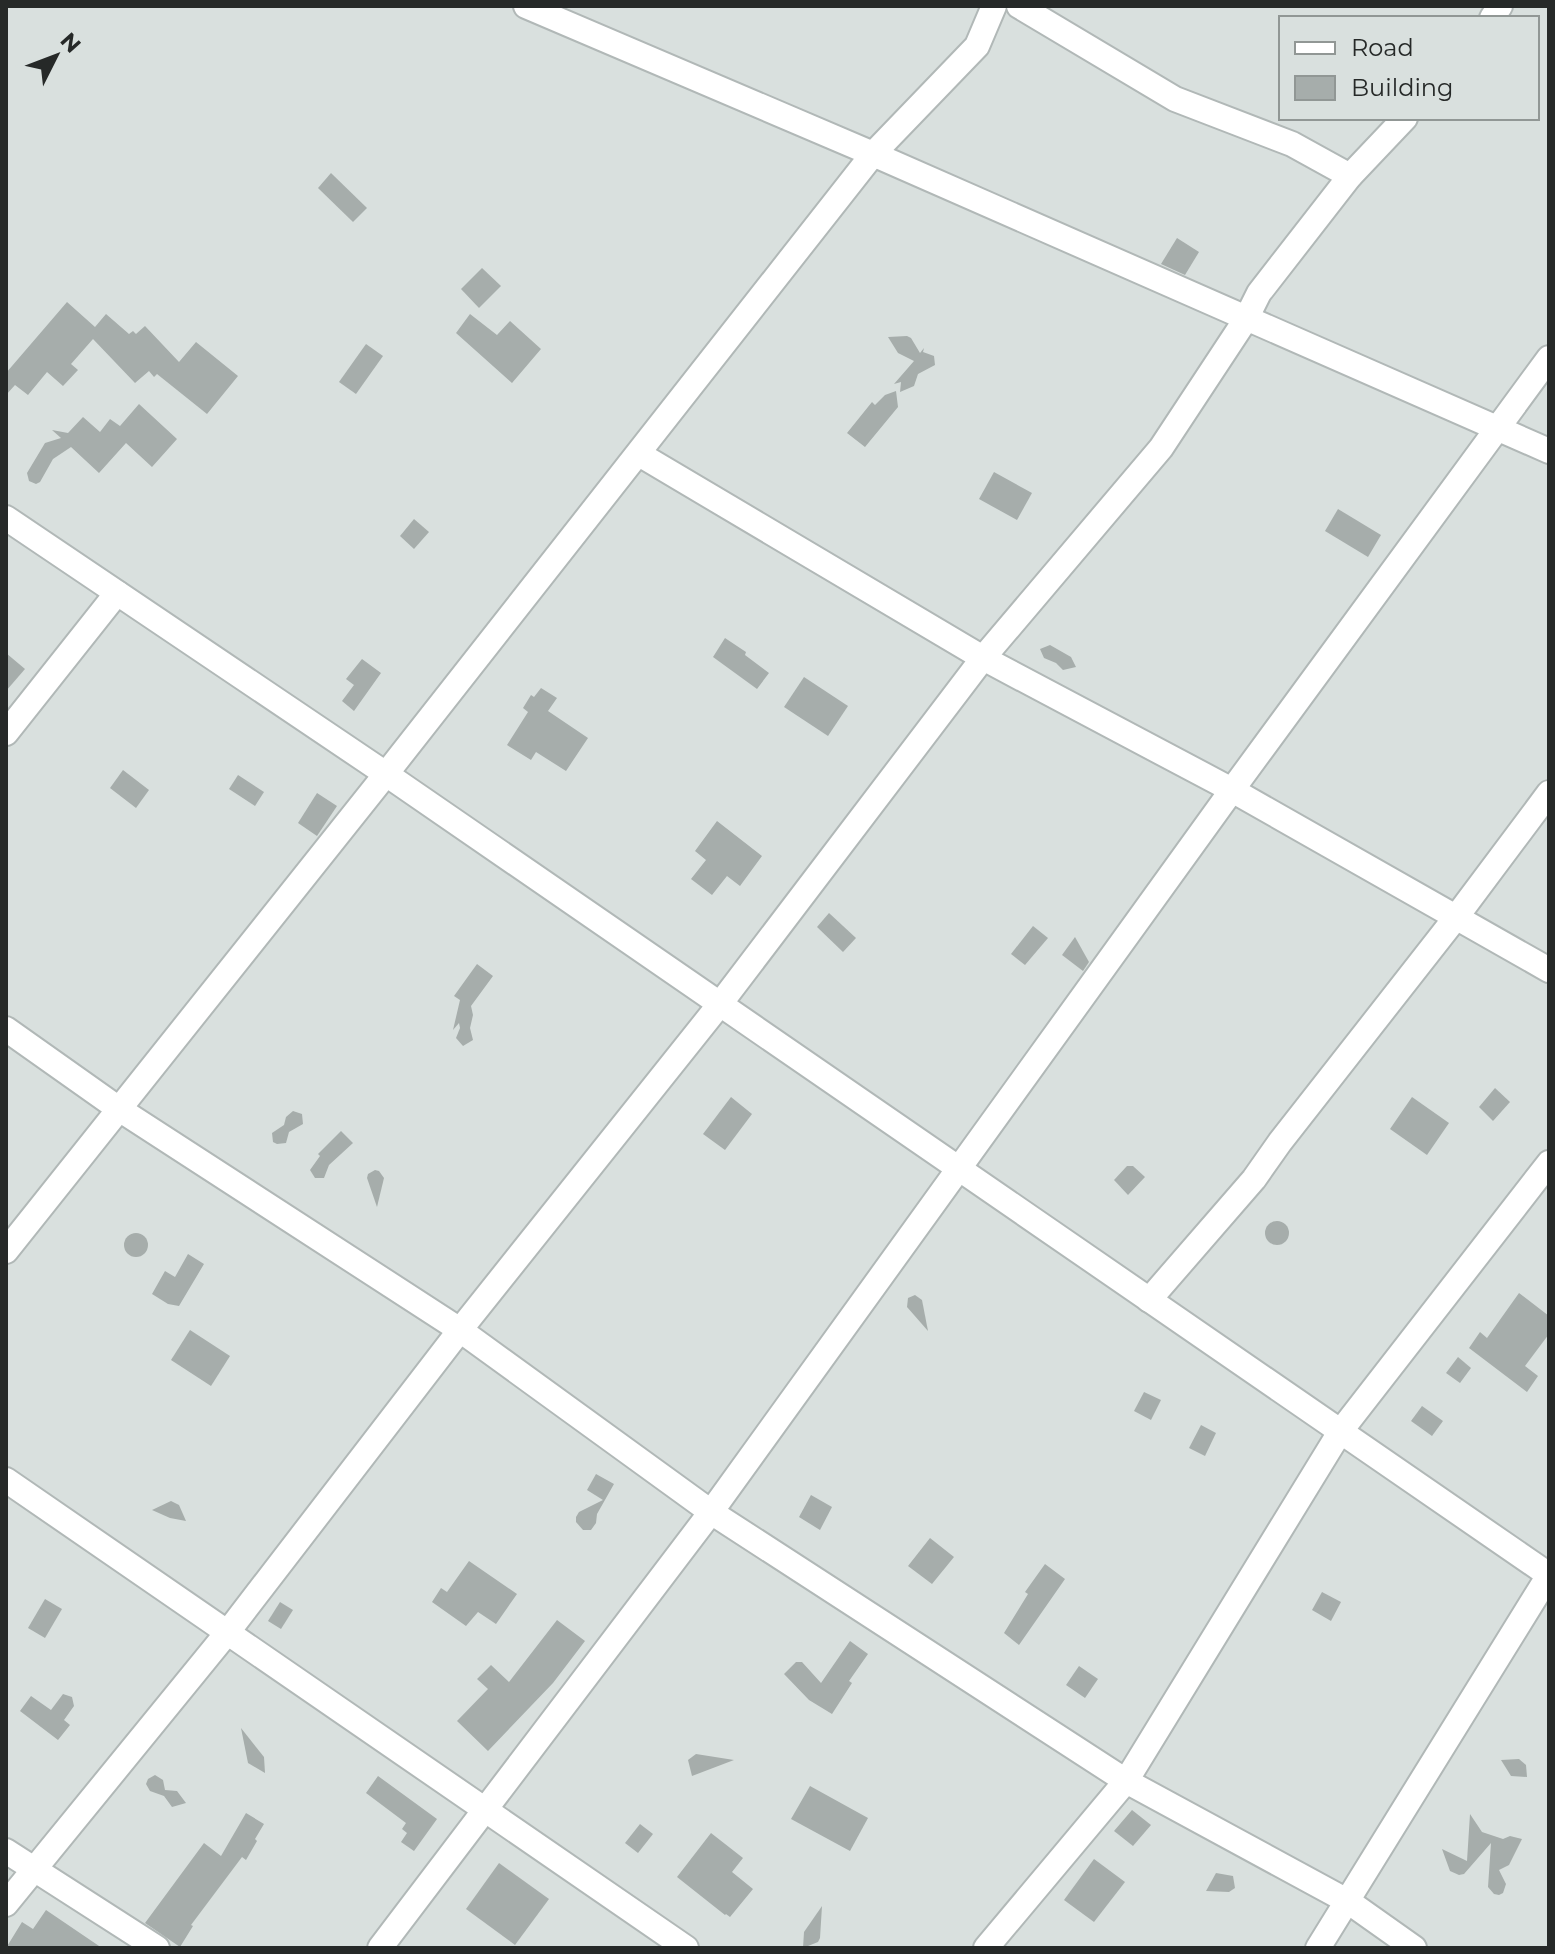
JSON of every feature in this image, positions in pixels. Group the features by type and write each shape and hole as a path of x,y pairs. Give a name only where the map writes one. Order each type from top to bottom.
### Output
{"street":[{"path":"526,6 873,154 1549,451"},
{"path":"6,1251 639,454 873,154 977,46 994,6"},
{"path":"1019,6 1175,99 1292,144 1350,176"},
{"path":"6,1904 227,1633 460,1330 720,1004 983,658 1161,448 1246,319 1259,293 1350,176 1403,120"},
{"path":"380,1948 711,1512 1232,790 1549,358"},
{"path":"639,454 983,658 1232,790 1549,970"},
{"path":"6,518 386,774 1549,1575 1318,1948"},
{"path":"6,733 117,593"},
{"path":"1149,1300 1254,1179 1549,793"},
{"path":"6,1029 119,1109 460,1330 711,1512 1126,1781 1349,1902 1414,1948"},
{"path":"986,1948 1126,1781 1340,1432 1549,1163"},
{"path":"6,1480 686,1948"},
{"path":"6,1851 157,1948"}],"building":[{"path":"331,173 367,208 353,222 318,188"},
{"path":"1177,238 1199,252 1185,275 1161,264"},
{"path":"482,268 501,286 479,308 461,289"},
{"path":"67,302 95,327 106,314 129,334 133,331 136,334 145,326 179,362 196,342 238,376 207,414 157,374 154,377 149,371 135,383 93,339 71,364 78,370 63,386 47,372 28,395 15,385 6,395 6,373"},
{"path":"470,314 497,335 510,321 541,349 512,383 456,333"},
{"path":"907,336 920,353 924,348 923,352 934,356 935,365 918,374 914,386 900,392 901,382 894,384 914,361 898,353 888,337"},
{"path":"366,344 383,356 356,394 339,382"},
{"path":"896,391 898,407 865,447 847,433 872,402 875,405 885,395"},
{"path":"139,404 177,439 152,467 126,443 99,473 71,447 53,459 40,482 29,481 27,473 45,443 61,438 52,430 68,433 83,417 100,432 110,419 120,426"},
{"path":"994,472 1032,493 1017,520 979,499"},
{"path":"1338,509 1381,535 1368,557 1325,531"},
{"path":"414,519 429,532 414,549 400,536"},
{"path":"725,638 769,673 757,689 713,657"},
{"path":"1050,645 1071,657 1076,667 1063,670 1044,658 1040,649"},
{"path":"6,653 25,669 6,691"},
{"path":"362,659 381,673 354,711 342,701 354,685 346,679"},
{"path":"804,677 848,706 828,736 784,707"},
{"path":"541,688 557,698 548,711 588,738 566,771 536,752 531,760 507,745 528,712 523,708 531,695 534,697"},
{"path":"123,770 149,790 136,808 110,788"},
{"path":"238,775 264,792 255,806 229,789"},
{"path":"317,793 337,806 317,836 298,823"},
{"path":"717,821 762,856 740,886 727,876 712,895 691,879 706,860 695,851"},
{"path":"829,913 856,938 843,952 817,927"},
{"path":"1033,926 1048,938 1025,965 1011,954"},
{"path":"1075,937 1089,962 1083,971 1062,955"},
{"path":"477,964 493,976 471,1006 473,1040 463,1046 456,1038 459,1023 453,1030 460,1000 454,996"},
{"path":"1495,1088 1510,1102 1493,1121 1479,1107"},
{"path":"731,1097 752,1114 725,1150 703,1134"},
{"path":"1412,1097 1449,1123 1427,1155 1390,1129"},
{"path":"293,1111 302,1114 303,1124 289,1132 286,1143 273,1142 272,1133 284,1125 286,1117"},
{"path":"341,1131 353,1143 329,1165 324,1178 315,1178 310,1170 320,1156 318,1154"},
{"path":"1127,1166 1133,1166 1145,1177 1128,1195 1114,1180"},
{"path":"375,1170 384,1178 377,1207 367,1178"},
{"path":"1277,1221 1286,1224 1289,1233 1286,1242 1277,1245 1268,1242 1265,1233 1268,1224"},
{"path":"131,1233 141,1233 148,1240 148,1250 141,1257 131,1257 124,1250 124,1240"},
{"path":"188,1254 204,1264 179,1306 168,1304 152,1294 165,1271 175,1277"},
{"path":"1519,1293 1549,1316 1549,1334 1525,1366 1538,1376 1527,1392 1469,1348 1480,1332 1487,1338"},
{"path":"915,1295 922,1300 928,1331 907,1307 908,1298"},
{"path":"190,1330 230,1356 211,1386 171,1360"},
{"path":"1458,1357 1471,1368 1460,1383 1446,1373"},
{"path":"1144,1392 1161,1400 1151,1420 1134,1411"},
{"path":"1422,1406 1443,1421 1432,1436 1411,1421"},
{"path":"1201,1425 1216,1433 1205,1456 1189,1448"},
{"path":"596,1474 614,1484 597,1514 596,1523 591,1530 583,1530 576,1522 579,1512 603,1500 587,1490"},
{"path":"811,1495 832,1507 820,1530 799,1517"},
{"path":"171,1501 179,1505 186,1521 152,1510"},
{"path":"930,1538 954,1557 932,1584 908,1566"},
{"path":"469,1561 517,1594 496,1624 478,1612 466,1626 432,1602 441,1588 447,1592"},
{"path":"1045,1564 1065,1579 1019,1645 1004,1633 1028,1594 1025,1592"},
{"path":"1322,1592 1341,1602 1331,1621 1312,1610"},
{"path":"45,1599 62,1609 45,1638 28,1628"},
{"path":"280,1602 293,1610 281,1629 268,1621"},
{"path":"557,1620 585,1641 553,1683 488,1751 457,1721 488,1689 477,1679 491,1665 509,1682"},
{"path":"850,1641 868,1654 849,1681 852,1683 832,1714 809,1700 784,1674 796,1662 802,1662 821,1683"},
{"path":"1079,1666 1098,1679 1085,1698 1066,1685"},
{"path":"63,1694 72,1697 74,1706 64,1720 70,1725 58,1740 20,1711 31,1696 51,1710"},
{"path":"241,1728 264,1757 265,1773 248,1763"},
{"path":"696,1754 734,1760 692,1776 688,1760"},
{"path":"1519,1759 1526,1765 1527,1777 1511,1776 1501,1760"},
{"path":"155,1775 163,1780 165,1790 177,1791 186,1803 172,1807 164,1796 150,1791 146,1784"},
{"path":"378,1776 437,1819 414,1851 401,1842 407,1833 402,1829 406,1823 366,1793"},
{"path":"810,1786 868,1818 850,1851 791,1819"},
{"path":"1132,1810 1151,1825 1133,1846 1114,1831"},
{"path":"246,1813 264,1824 255,1839 257,1841 246,1860 242,1857 191,1925 180,1947 145,1923 204,1843 221,1856"},
{"path":"1470,1814 1482,1832 1503,1839 1510,1836 1522,1839 1509,1865 1499,1870 1506,1884 1499,1895 1488,1887 1491,1843 1464,1874 1459,1875 1450,1871 1442,1849 1467,1861"},
{"path":"640,1824 653,1834 638,1853 625,1843"},
{"path":"711,1833 743,1858 732,1872 753,1889 730,1917 677,1877"},
{"path":"1094,1859 1125,1882 1094,1922 1064,1900"},
{"path":"499,1863 549,1899 515,1945 466,1909"},
{"path":"1216,1873 1233,1876 1235,1888 1229,1892 1206,1891"},
{"path":"822,1906 820,1938 818,1942 803,1948 804,1932"},
{"path":"46,1910 102,1948 6,1948 22,1922 33,1929"}]}
